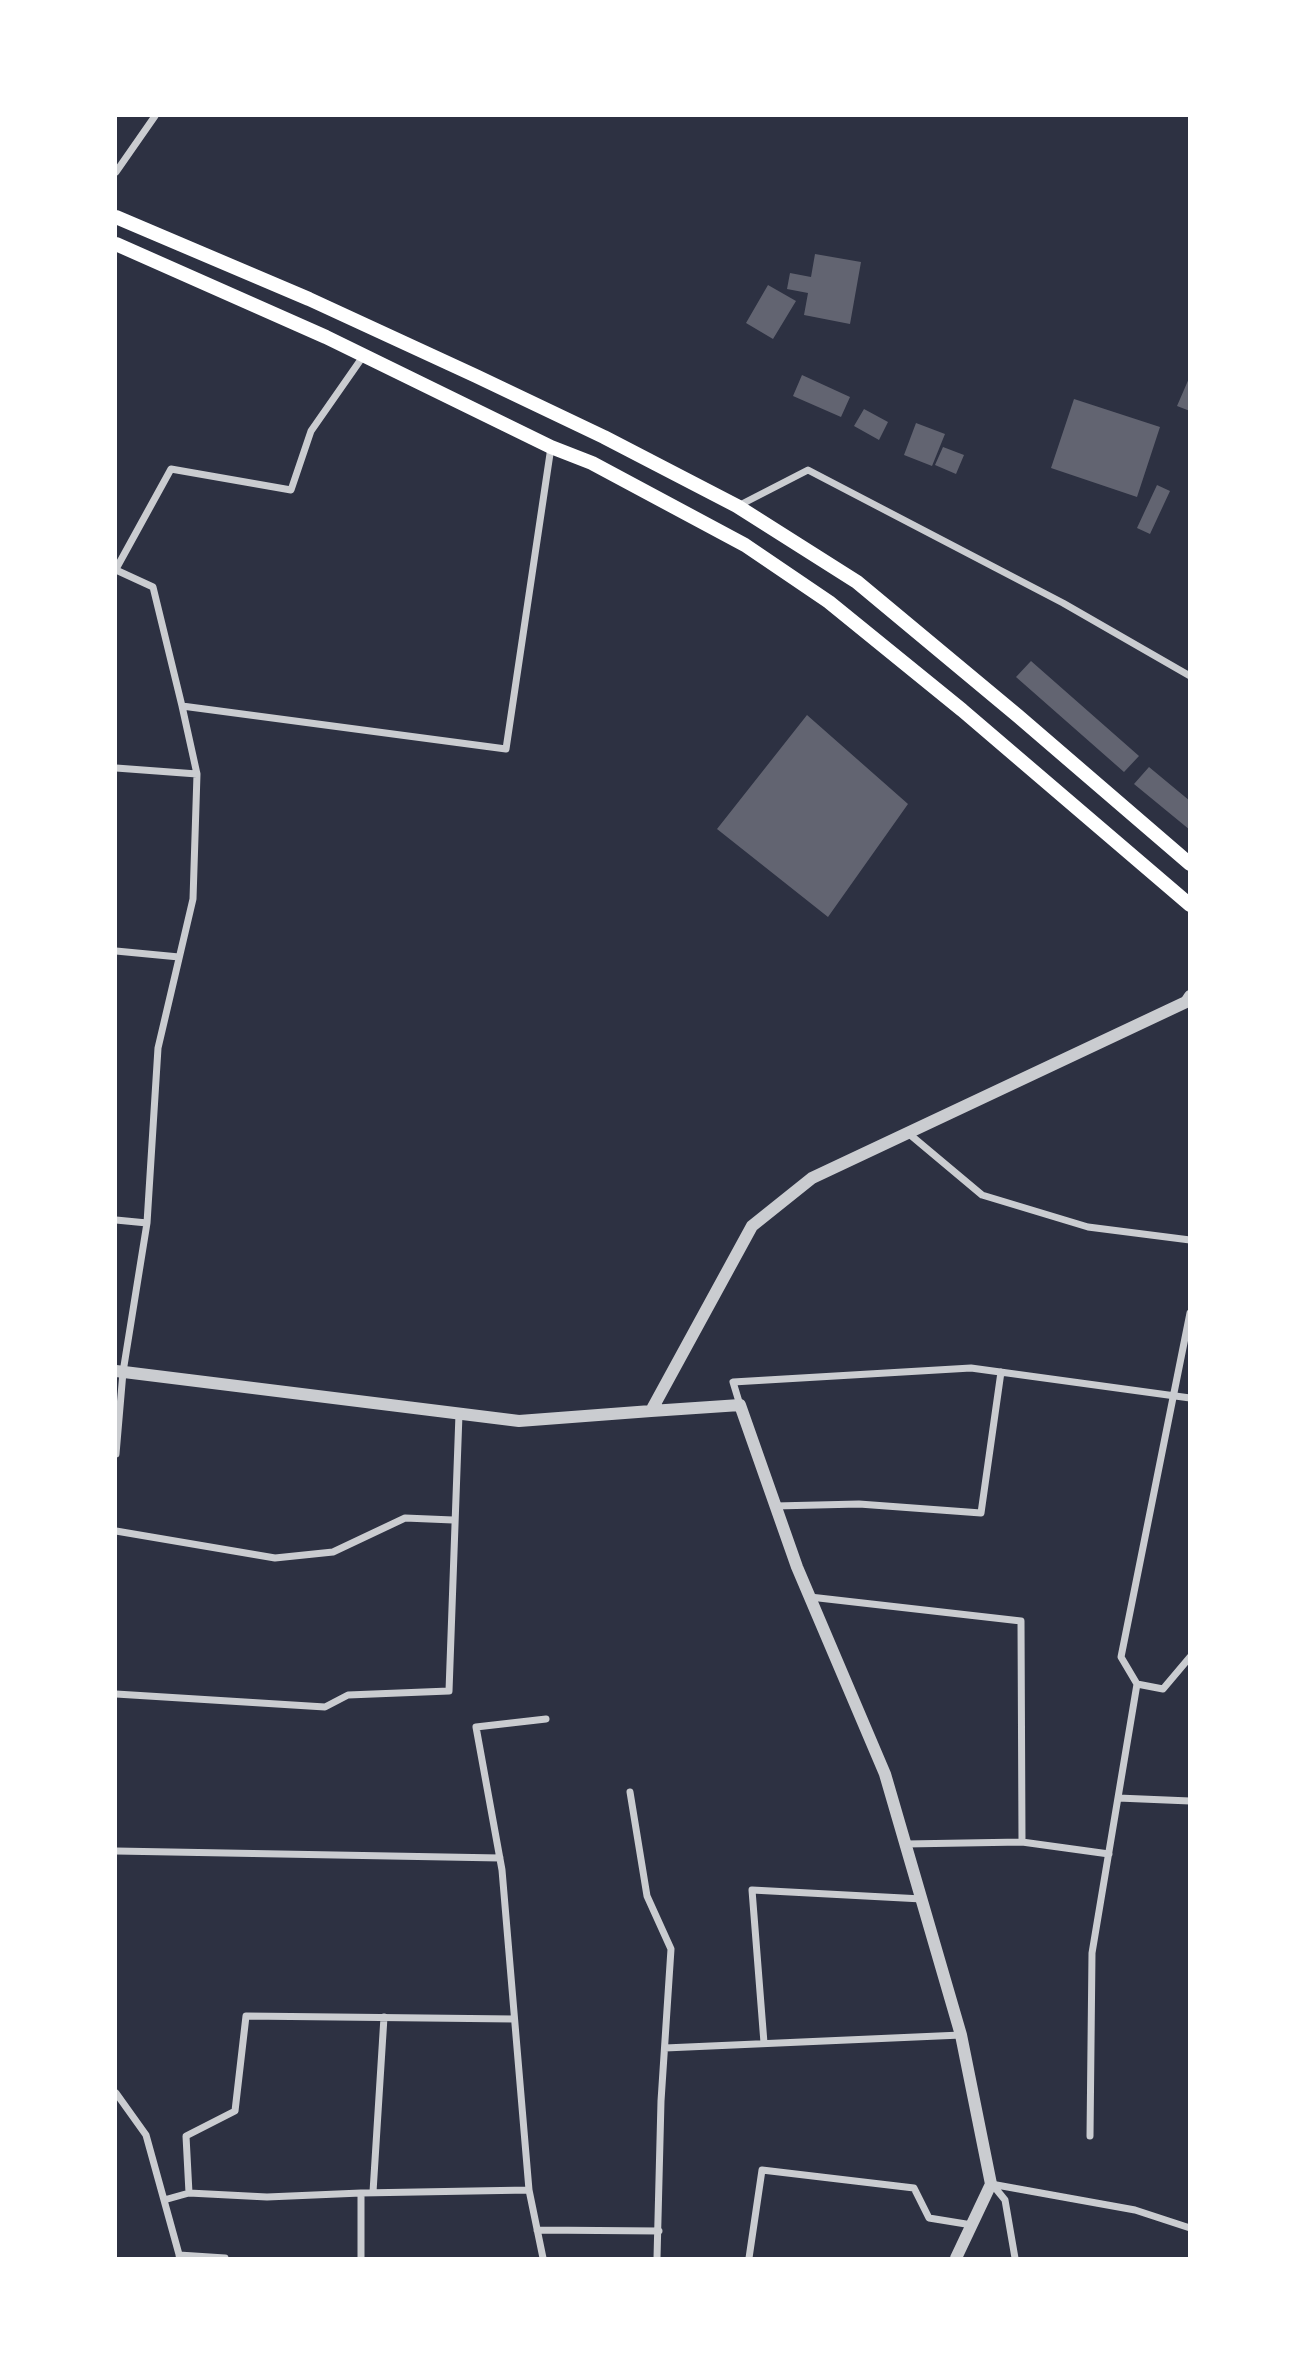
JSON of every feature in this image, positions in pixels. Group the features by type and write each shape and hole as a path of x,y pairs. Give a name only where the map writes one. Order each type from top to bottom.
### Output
{"main road":[{"path":"116,217 309,299 476,376 604,437 737,506 857,582 1028,724 1189,864"},
{"path":"116,244 365,355 551,447 592,463 745,545 829,601 962,710 1189,905"}],"street":[{"path":"116,172 155,116"},
{"path":"116,1454 119,1371 147,1223 158,1048 192,899 197,774 153,587 116,569 171,469 291,490 311,431 365,355"},
{"path":"182,706 506,749 551,447"},
{"path":"737,506 808,470 1063,603 1189,676"},
{"path":"116,768 197,774"},
{"path":"116,950 179,957"},
{"path":"651,1411 752,1226 812,1178 1186,1002 1189,996"},
{"path":"908,1133 982,1195 1088,1227 1189,1240"},
{"path":"116,1220 147,1223"},
{"path":"1090,2136 1092,1953 1137,1684 1121,1657 1189,1312"},
{"path":"1015,2259 1005,2200 991,2184 961,2035 885,1774 797,1567 733,1382 971,1368 1189,1398"},
{"path":"119,1371 519,1421 740,1405"},
{"path":"775,1506 859,1504 981,1513 1001,1372"},
{"path":"116,1695 325,1707 348,1695 449,1691 453,1520 459,1414"},
{"path":"116,1531 275,1558 333,1552 405,1518 453,1520"},
{"path":"810,1597 1021,1621 1022,1842"},
{"path":"1137,1684 1163,1689 1189,1657"},
{"path":"543,2259 529,2190 500,1858 476,1727 546,1719"},
{"path":"630,1792 648,1896 671,1949 661,2101 657,2259"},
{"path":"1118,1798 1189,1801"},
{"path":"906,1844 1022,1842 1109,1854"},
{"path":"116,1851 500,1858"},
{"path":"764,2043 752,1890 922,1899"},
{"path":"188,2193 186,2136 235,2111 246,2016 514,2019"},
{"path":"373,2192 384,2017"},
{"path":"665,2048 961,2035"},
{"path":"116,2093 146,2135 179,2257 225,2259"},
{"path":"750,2259 762,2170 914,2188 929,2218 972,2224"},
{"path":"956,2259 991,2184"},
{"path":"991,2184 1135,2210 1189,2228"},
{"path":"164,2200 188,2193 267,2197 373,2192 529,2190"},
{"path":"361,2193 361,2259"},
{"path":"537,2230 659,2231"}],"building":[{"path":"815,254 861,262 850,324 804,315 808,293 787,289 790,273 811,277"},
{"path":"768,285 796,301 773,339 746,323"},
{"path":"802,375 850,397 841,417 793,396"},
{"path":"1190,376 1190,411 1177,406"},
{"path":"1074,399 1160,427 1137,497 1051,468"},
{"path":"864,409 888,422 879,440 854,426"},
{"path":"916,423 945,434 932,466 904,455"},
{"path":"943,447 964,455 956,474 935,465"},
{"path":"1157,485 1170,491 1150,534 1137,528"},
{"path":"1031,661 1139,756 1124,772 1016,677"},
{"path":"807,715 908,804 828,917 717,829"},
{"path":"1149,767 1190,801 1190,830 1134,784"}]}
